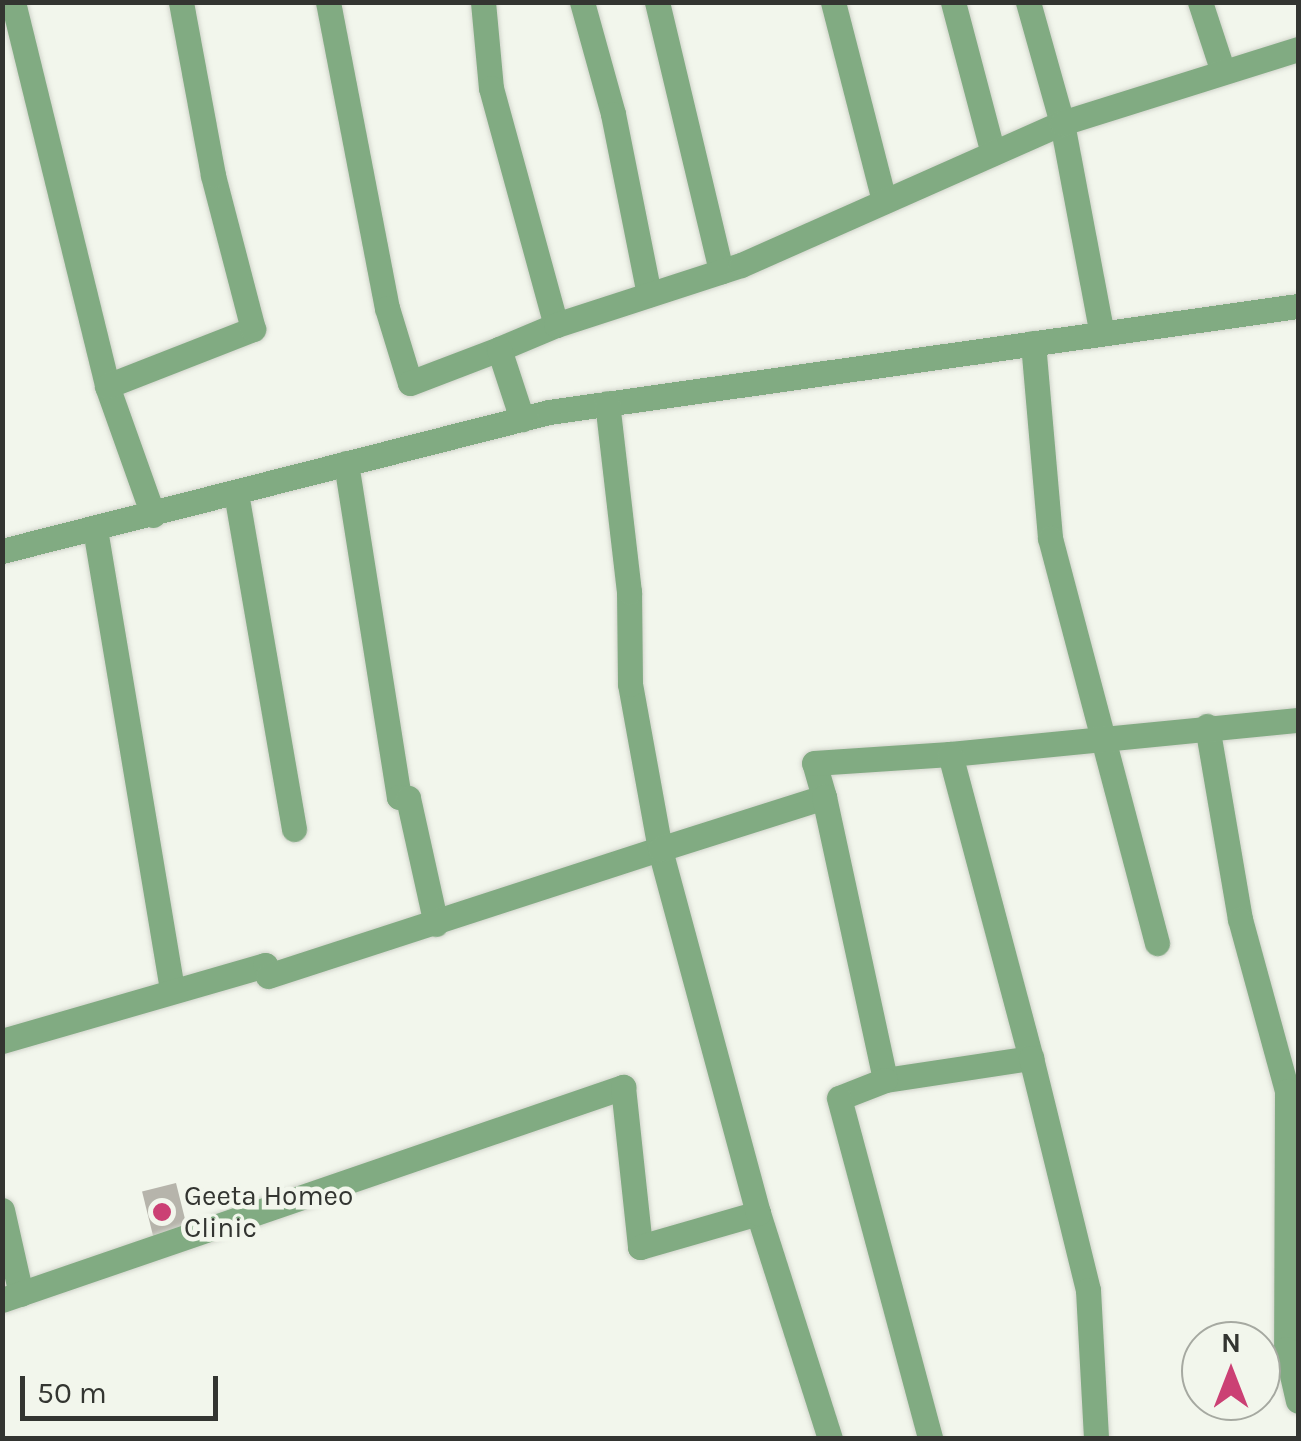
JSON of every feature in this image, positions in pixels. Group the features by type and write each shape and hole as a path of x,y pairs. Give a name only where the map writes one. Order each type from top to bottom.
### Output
{"street":[{"path":"13,2 107,386 153,515"},
{"path":"107,386 254,329 213,175 181,2"},
{"path":"328,2 386,308 410,383 556,325 721,271 1062,123 1222,69 1298,49"},
{"path":"483,2 490,88 556,325"},
{"path":"582,2 613,114 649,294"},
{"path":"657,2 721,271"},
{"path":"833,2 884,201"},
{"path":"952,2 993,153"},
{"path":"1028,2 1062,123 1101,330"},
{"path":"1200,2 1222,69"},
{"path":"2,551 522,419 1101,330 1298,306"},
{"path":"1033,343 1050,538 1157,944"},
{"path":"499,349 522,419"},
{"path":"607,403 629,592 630,684 660,850 758,1213 830,1438"},
{"path":"346,463 399,797 408,798 436,924"},
{"path":"236,493 294,829"},
{"path":"95,529 172,990"},
{"path":"885,1080 814,763 1104,743 1207,726 1298,720"},
{"path":"1207,726 1240,919 1287,1091 1286,1349 1298,1401"},
{"path":"950,754 1088,1290 1096,1438"},
{"path":"2,1041 265,965 268,976 824,797"},
{"path":"930,1438 839,1098 885,1080 1031,1058"},
{"path":"2,1210 12,1297 623,1087 640,1247 758,1213"}],"building":[{"path":"176,1183 188,1231 154,1239 142,1191"}],"place":[{"name":"Geeta Homeo Clinic","path":"162,1212"}]}
